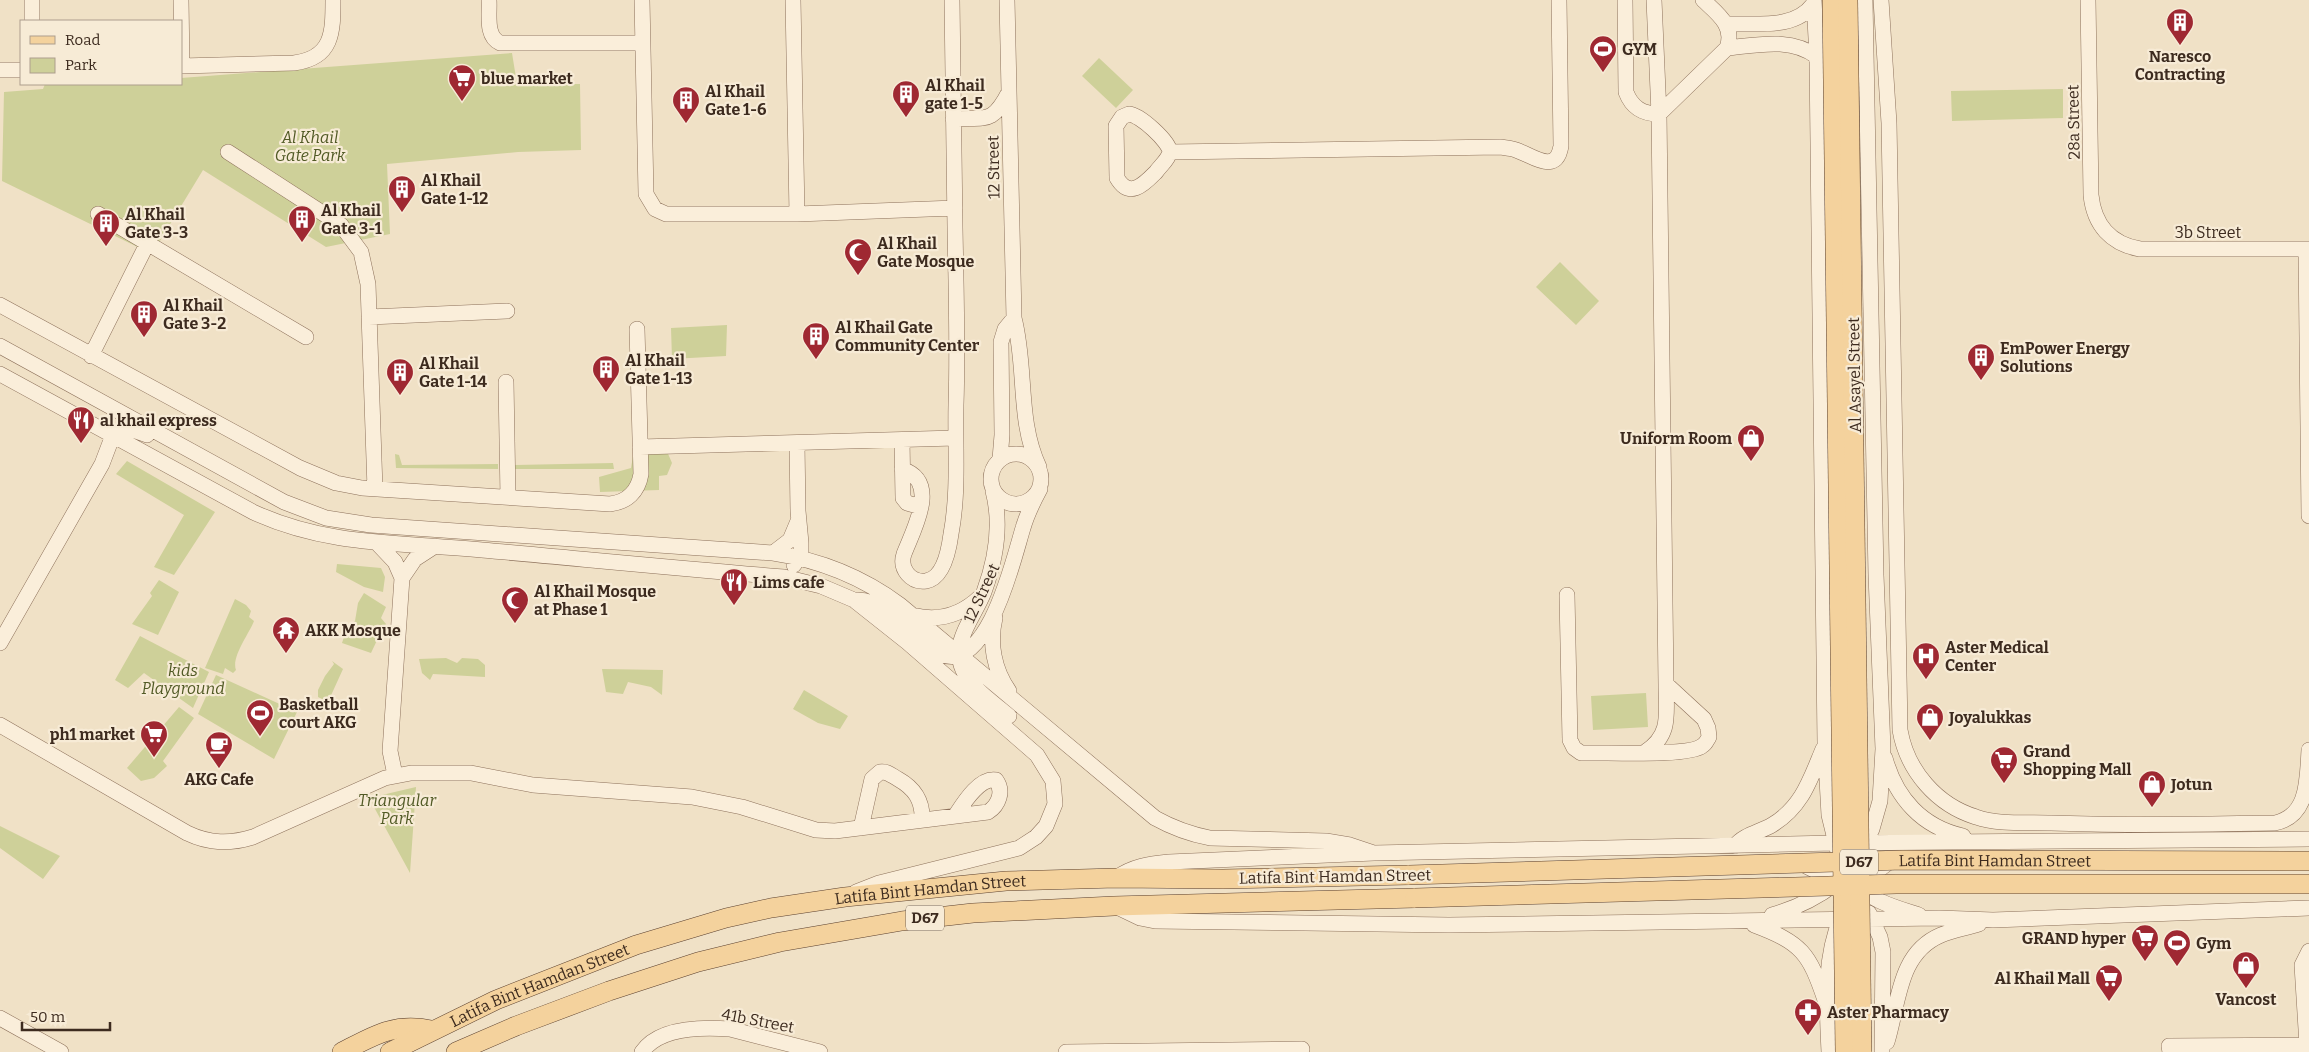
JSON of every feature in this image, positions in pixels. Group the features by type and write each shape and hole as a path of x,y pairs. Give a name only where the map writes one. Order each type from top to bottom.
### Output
{"main road":[{"path":"1848,0 1862,1052"},
{"path":"1820,1 1845,1052"},
{"name":"Latifa Bint Hamdan Street","path":"390,1052 431,1030 541,981 680,930 772,908 846,897 971,884 1116,878 1223,879 1409,875 1903,860 2309,862"},
{"name":"Latifa Bint Hamdan Street","path":"461,1050 516,1026 650,977 698,962 764,946 937,917 1114,906 1896,884 2309,884"},
{"path":"342,1052 390,1029 408,1027 431,1030"}],"street":[{"path":"32,0 32,20"},
{"path":"181,0 181,20"},
{"path":"182,66 294,63 310,59 322,50 331,36 333,29 333,0"},
{"path":"490,0 490,33 500,43 643,43"},
{"path":"642,0 646,194 654,209 666,214 797,214 955,208"},
{"path":"793,0 797,214"},
{"path":"902,440 902,469 914,474 920,482 921,508 915,532 903,560 908,575 915,580 924,581 940,572 950,542 955,506 958,364 952,0"},
{"name":"12 Street","path":"1015,0 1007,7 1014,318 1020,346 1026,430 1032,453 1039,467"},
{"path":"1170,152 1500,148 1515,149 1540,162 1549,162 1556,157 1561,146 1559,0"},
{"path":"1625,0 1626,92 1633,105 1645,113 1659,114 1727,48 1730,36 1727,24 1704,0"},
{"path":"1645,752 1658,742 1665,731 1666,684 1659,114 1654,0"},
{"name":"Al Asayel Street","path":"1865,0 1876,574 1883,748"},
{"path":"1881,0 1889,123 1900,730 1903,745 1909,759 1925,784 1936,794 1961,811 1990,821 2145,824 2284,821 2298,812 2306,796 2309,750"},
{"name":"28a Street","path":"2088,0 2092,205 2099,224 2110,237"},
{"path":"1727,24 1793,21 1806,14 1820,1"},
{"name":"Al Asayel Street","path":"1820,1 1817,57 1818,207 1825,743 1828,815 1843,876 1857,891 1880,937 1882,952 1882,1052"},
{"path":"1727,48 1789,44 1804,48 1817,57"},
{"path":"0,70 20,70"},
{"path":"1658,72 1662,82 1669,88 1684,90"},
{"path":"953,119 994,115 1000,109 1010,90"},
{"path":"1129,114 1139,118 1168,144 1170,152 1168,159 1142,186 1130,189 1122,185 1117,178 1116,126 1119,119 1129,114"},
{"path":"228,152 333,218 349,233 365,262 368,284 375,490"},
{"path":"98,214 306,338"},
{"name":"3b Street","path":"2110,237 2124,245 2140,249 2308,249"},
{"path":"91,356 147,244"},
{"path":"2308,249 2309,516"},
{"path":"0,305 91,356 312,474 343,484 375,490 617,503 630,496 638,486 641,474 637,329"},
{"path":"369,317 507,311"},
{"path":"1000,459 1017,453 1026,455 1034,460 1039,467 1042,478 1040,489 1033,498 1023,504 1011,504 1001,500 993,491 990,480 1000,459 1002,435 1001,342 1005,329 1014,318"},
{"path":"0,346 180,446 297,508 340,521 773,553 799,557 830,566 860,579 887,595 1155,818 1172,828 1210,838 1304,840 1338,843 1374,853"},
{"path":"0,374 253,512 280,524 334,538 748,574 809,582 854,600 907,642 1030,748 1049,772 1054,788"},
{"path":"506,382 508,497"},
{"path":"0,643 102,464 113,435 126,430 134,430 156,440 180,446"},
{"path":"640,447 955,438"},
{"path":"748,574 786,571 796,563 799,557 801,543 798,520 797,444"},
{"path":"102,464 130,446"},
{"name":"12 Street","path":"959,654 977,641 999,604 1013,568 1026,520 1040,489"},
{"name":"12 Street","path":"959,654 963,636 983,594 998,537 998,514 993,491"},
{"path":"773,553 790,540 798,520"},
{"path":"1876,574 1897,522"},
{"path":"376,542 395,562 402,578 390,752 395,775"},
{"path":"402,578 415,558 434,546"},
{"path":"912,615 934,618 949,616 961,611 983,594"},
{"path":"1567,595 1572,744 1581,753 1686,751 1702,746 1709,737 1704,719 1666,684"},
{"path":"854,600 869,601 882,607 940,654 947,657 959,654"},
{"path":"999,604 992,634 996,666 1005,686 1019,704"},
{"path":"846,897 879,883 1019,848 1036,837 1046,826 1055,804 1056,769 1047,751 971,683 963,670 959,654"},
{"path":"0,726 187,834 217,842 241,841 253,837 395,775 411,773 471,773 533,785 692,797 742,807 816,830 835,832 956,816"},
{"path":"1665,731 1686,751"},
{"path":"1735,846 1742,840 1772,825 1794,809 1809,785 1825,743"},
{"path":"1883,748 1896,786 1912,810 1930,824 1942,830 1984,840"},
{"path":"1746,921 1794,909 1810,902 1843,876 1866,843 1872,830 1880,801 1883,748"},
{"path":"861,828 872,779 880,772 887,772 915,792 921,805 922,820"},
{"path":"2145,824 2165,840"},
{"path":"1116,878 1139,866 1169,862 1374,853 1984,840 2309,839"},
{"path":"1829,1052 1827,1006 1831,951 1840,920 1857,891 1870,876 1904,855 1925,849 1972,846 1984,840"},
{"path":"1735,846 1843,876"},
{"path":"1857,891 1900,909 1939,918"},
{"path":"1114,906 1140,918 1170,921 1448,925 1939,918 1993,920 2309,908"},
{"path":"1882,1052 1892,1026 1902,979 1908,965 1917,952 1928,942 1942,935 1993,920"},
{"path":"1746,921 1788,939 1801,949 1816,972 1827,1006"},
{"path":"2170,1049 2308,1045 2302,965 2309,951"},
{"path":"0,1018 61,1052"},
{"name":"41b Street","path":"642,1052 660,1037 716,1028 730,1029 815,1051"},
{"path":"1066,1052 1234,1051 1302,1048"}],"green space":[{"name":"Al Khail Gate Park","path":"512,53 517,84 580,84 581,150 518,152 387,164 390,234 326,247 203,170 152,254 2,181 4,92 43,89 45,85 182,85 182,78"},
{"path":"1099,58 1133,90 1116,108 1082,76"},
{"path":"2063,89 2063,118 1952,121 1951,91"},
{"path":"1560,262 1599,301 1576,325 1536,287"},
{"path":"727,325 726,356 672,359 671,328"},
{"path":"666,449 672,463 667,475 659,476 659,490 600,492 599,477 631,468 634,450"},
{"path":"395,454 399,455 402,465 498,464 498,469 396,468"},
{"path":"127,461 215,512 174,575 154,567 184,515 116,474"},
{"path":"613,463 614,469 514,469 515,465"},
{"path":"337,564 381,568 385,577 383,592 364,587 336,572"},
{"path":"159,580 179,592 158,635 132,624 152,596 150,593"},
{"path":"364,593 386,607 381,618 386,624 382,630 378,629 376,632 380,634 371,653 342,643 347,628 355,621 358,603"},
{"path":"235,599 246,605 251,611 249,617 254,621 238,652 235,665 236,670 233,673 225,668 223,674 205,668"},
{"name":"kids Playground","path":"140,636 209,672 193,708 144,673 128,688 115,680"},
{"path":"446,658 457,663 462,658 478,659 485,665 485,677 433,674 430,680 422,673 419,659"},
{"path":"332,661 343,669 328,702 318,697 318,690 334,664"},
{"path":"602,669 663,670 662,695 651,687 628,682 623,694 606,692"},
{"name":"Basketball court AKG","path":"216,675 297,712 274,759 198,714"},
{"path":"804,690 848,716 840,729 818,723 793,709"},
{"path":"1646,693 1648,727 1593,730 1591,696"},
{"path":"179,707 194,718 163,761 167,766 154,778 141,781 127,768"},
{"name":"Triangular Park","path":"416,787 410,873 369,798"},
{"path":"0,826 60,856 43,879 0,848"}],"place":[{"name":"Naresco Contracting","path":"2180,46"},
{"name":"GYM","path":"1603,73"},
{"name":"blue market","path":"462,102"},
{"name":"Al Khail gate 1-5","path":"906,118"},
{"name":"Al Khail Gate 1-6","path":"686,124"},
{"name":"Al Khail Gate 1-12","path":"402,213"},
{"name":"Al Khail Gate 3-1","path":"302,243"},
{"name":"Al Khail Gate 3-3","path":"106,247"},
{"name":"Al Khail Gate Mosque","path":"858,276"},
{"name":"Al Khail Gate 3-2","path":"144,338"},
{"name":"Al Khail Gate Community Center","path":"816,360"},
{"name":"EmPower Energy Solutions","path":"1981,381"},
{"name":"Al Khail Gate 1-13","path":"606,393"},
{"name":"Al Khail Gate 1-14","path":"400,396"},
{"name":"al khail express","path":"81,444"},
{"name":"Uniform Room","path":"1751,462"},
{"name":"Lims cafe","path":"734,606"},
{"name":"Al Khail Mosque at Phase 1","path":"515,624"},
{"name":"AKK Mosque","path":"286,654"},
{"name":"Aster Medical Center","path":"1926,680"},
{"name":"Basketball court AKG","path":"260,737"},
{"name":"Joyalukkas","path":"1930,741"},
{"name":"ph1 market","path":"154,758"},
{"name":"AKG Cafe","path":"219,769"},
{"name":"Grand Shopping Mall","path":"2004,784"},
{"name":"Jotun","path":"2152,808"},
{"name":"GRAND hyper","path":"2145,962"},
{"name":"Gym","path":"2177,967"},
{"name":"Vancost","path":"2246,989"},
{"name":"Al Khail Mall","path":"2109,1002"},
{"name":"Aster Pharmacy","path":"1808,1036"}]}
